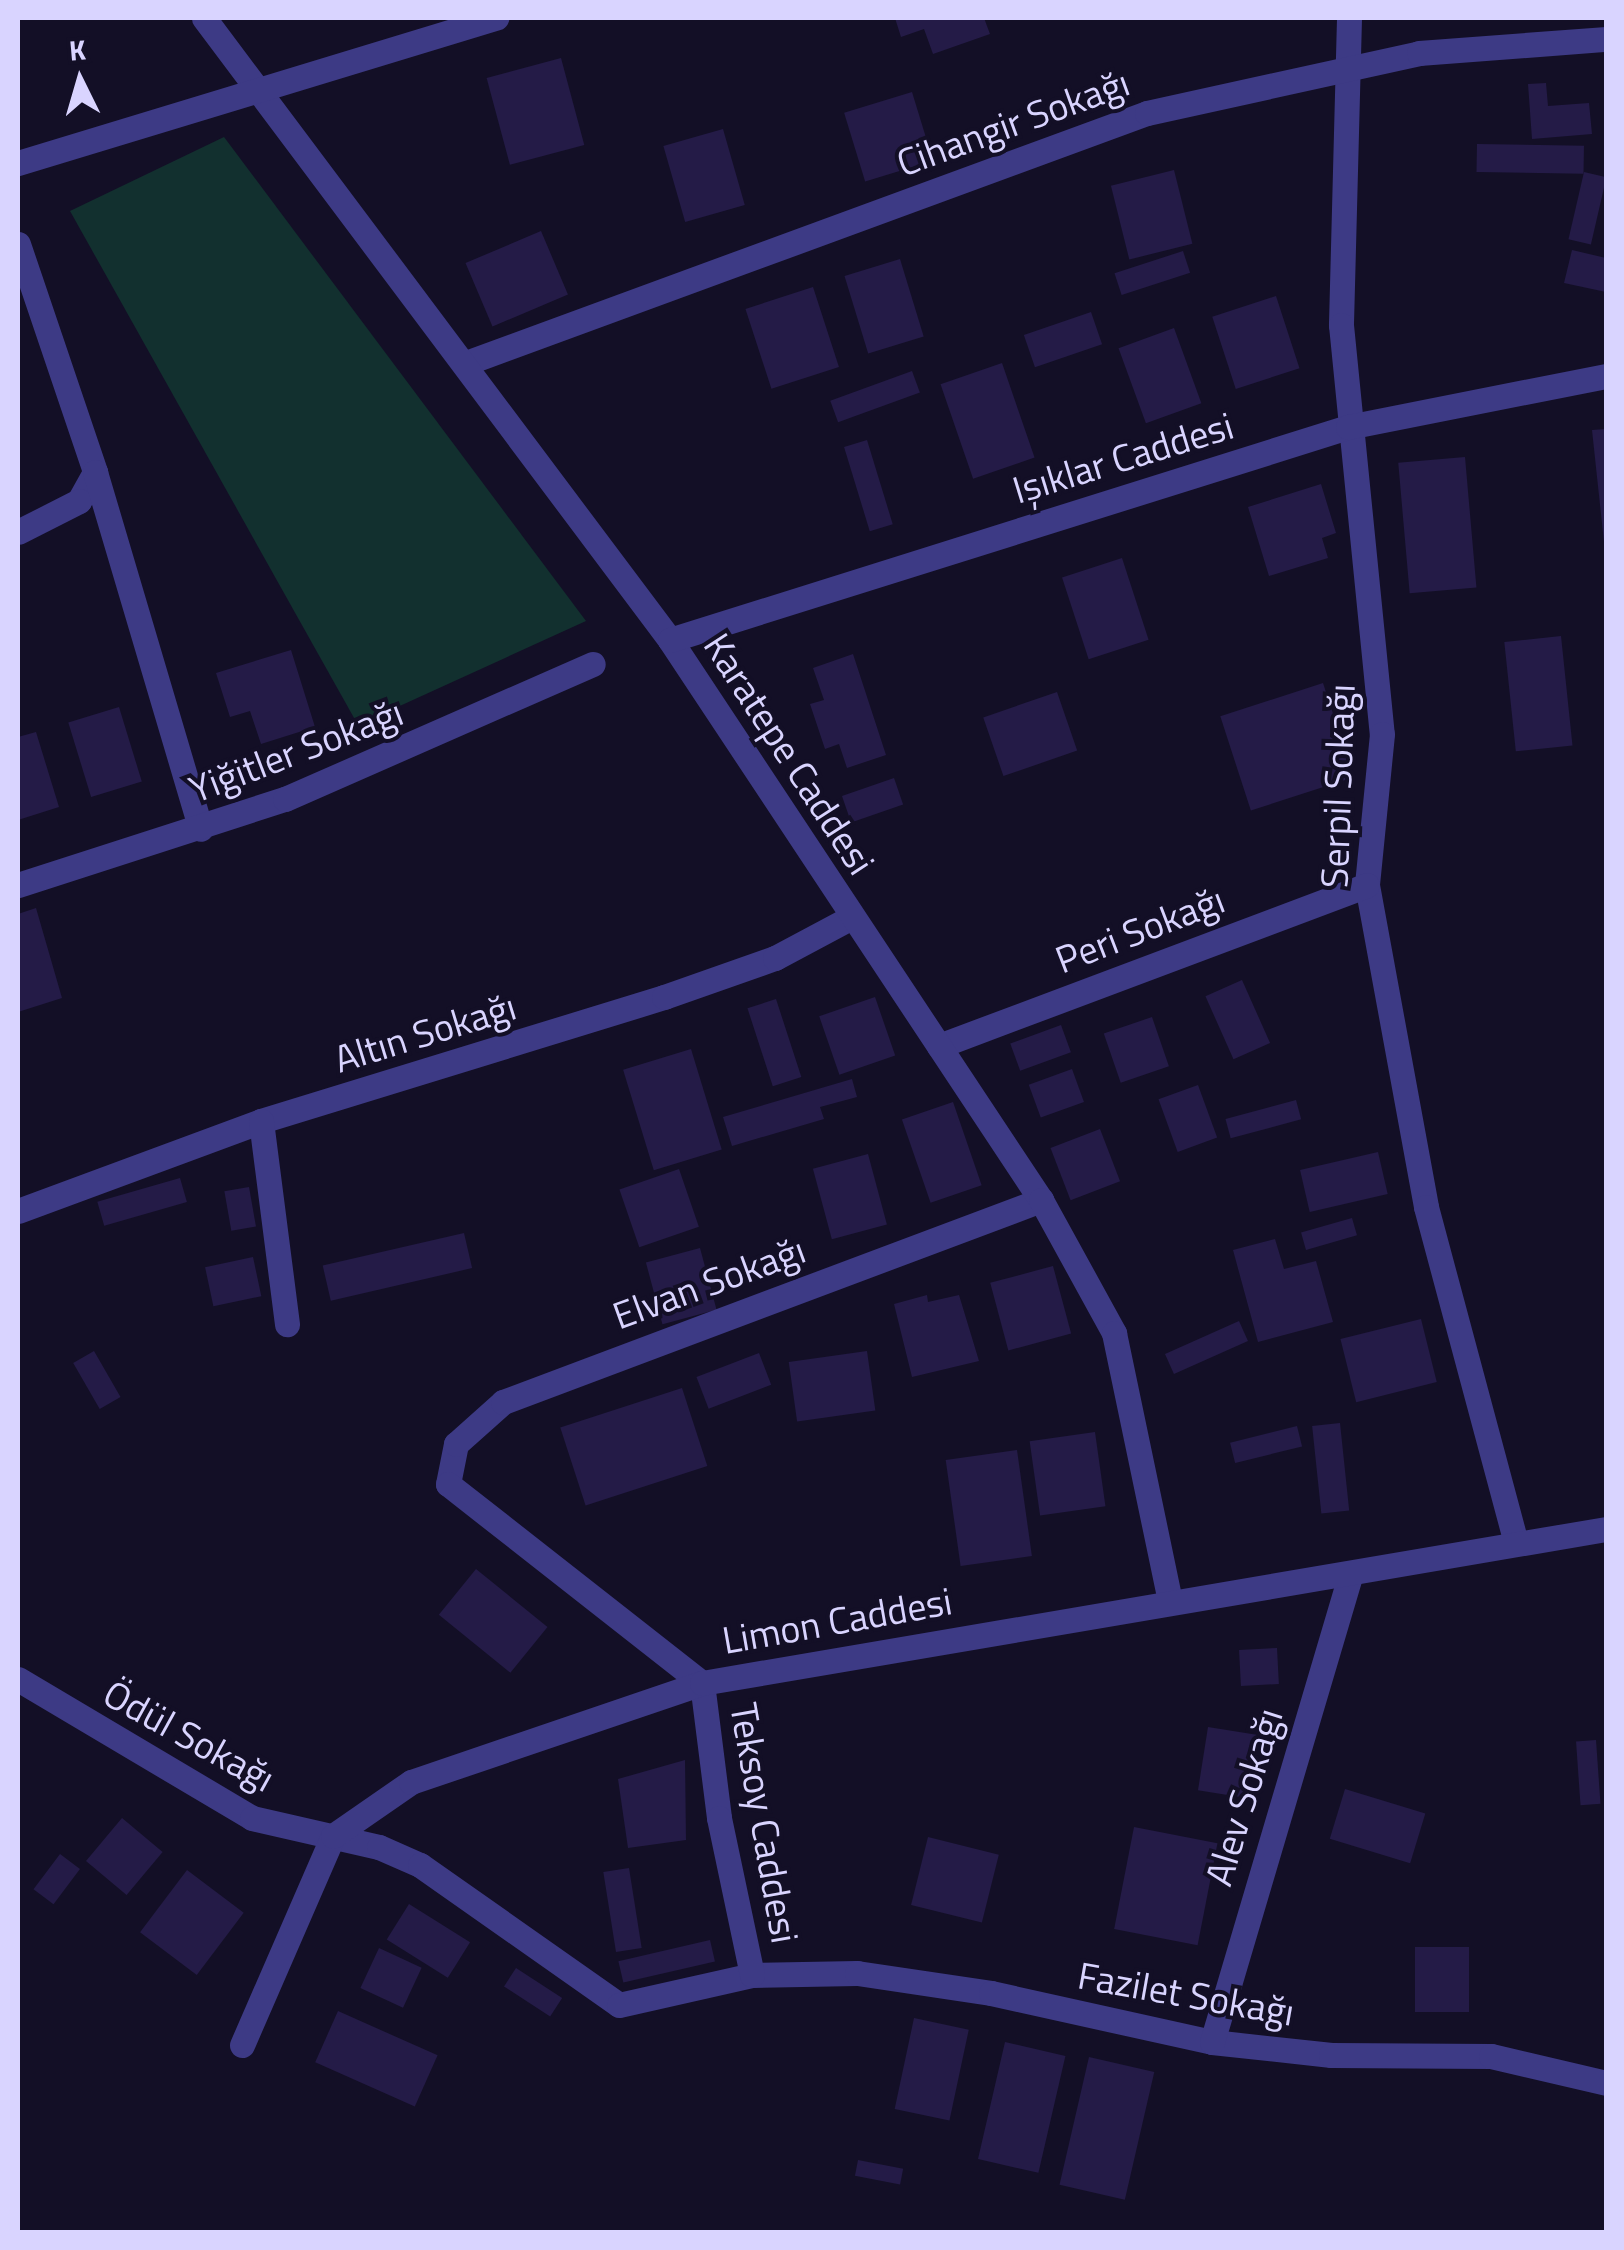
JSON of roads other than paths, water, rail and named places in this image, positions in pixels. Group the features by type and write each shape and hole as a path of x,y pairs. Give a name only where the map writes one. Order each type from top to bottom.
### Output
{"street":[{"name":"Karatepe Caddesi","path":"204,18 254,91 466,363 670,640 850,918 1041,1200 1114,1333 1170,1602"},
{"path":"18,163 496,18"},
{"name":"Serpil Sokağı","path":"1350,18 1342,66 1338,246 1348,426 1382,719 1367,884 1448,1306 1516,1543"},
{"name":"Cihangir Sokağı","path":"466,363 1147,113 1342,66 1606,39"},
{"path":"18,244 95,472 201,829"},
{"name":"Işıklar Caddesi","path":"670,640 1348,426 1606,376"},
{"path":"18,532 79,501 95,472"},
{"name":"Yiğitler Sokağı","path":"18,886 201,829 422,743 593,664"},
{"name":"Peri Sokağı","path":"939,1046 1367,884"},
{"name":"Altın Sokağı","path":"18,1211 261,1120 664,997 775,958 850,918"},
{"path":"261,1120 287,1324"},
{"name":"Elvan Sokağı","path":"702,1683 448,1484 456,1444 503,1402 1041,1200"},
{"name":"Limon Caddesi","path":"334,1836 411,1782 702,1683 1606,1529"},
{"name":"Alev Sokağı","path":"1212,2042 1351,1574"},
{"name":"Ödül Sokağı","path":"18,1679 252,1818 334,1836 420,1865 619,2005 752,1974"},
{"name":"Teksoy Caddesi","path":"702,1683 718,1818 752,1974"},
{"path":"242,2045 334,1836"},
{"name":"Fazilet Sokağı","path":"752,1974 910,1979 1212,2042 1332,2055 1491,2056 1606,2083"}]}
